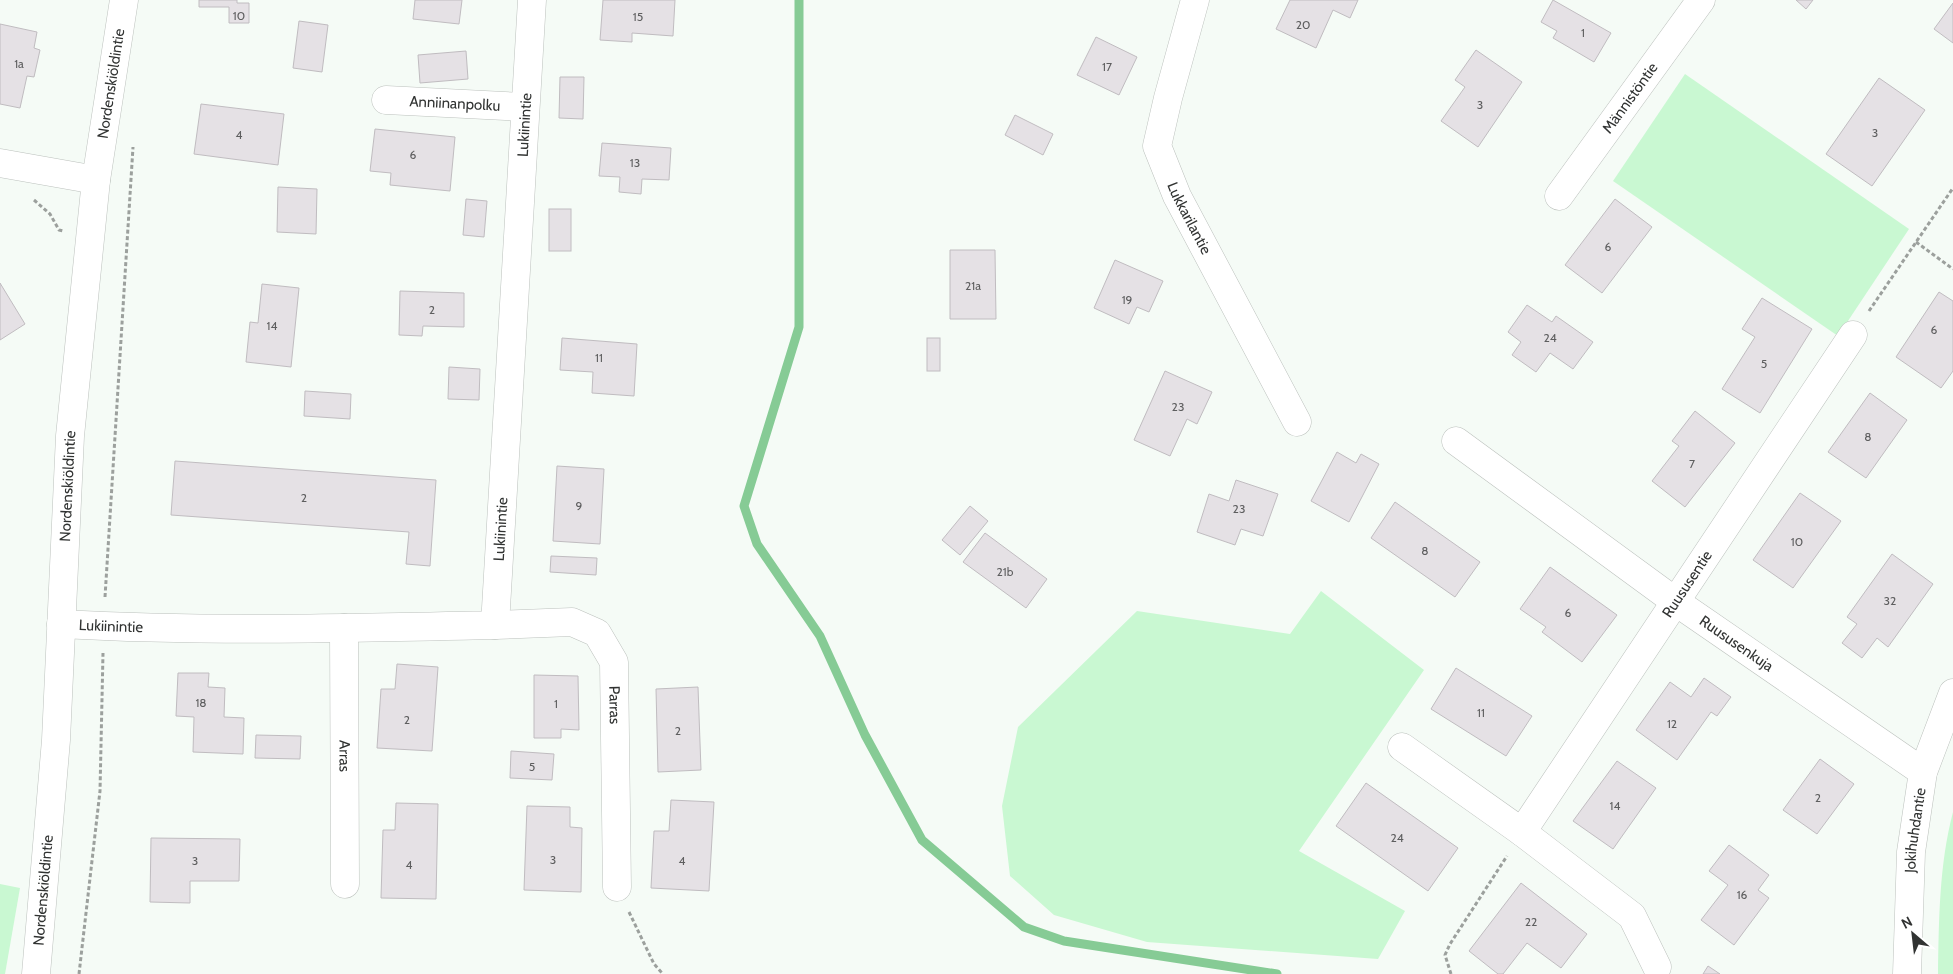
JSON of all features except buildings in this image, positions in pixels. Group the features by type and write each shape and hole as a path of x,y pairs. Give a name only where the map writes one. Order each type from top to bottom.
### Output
{"street":[{"name":"Nordenskiöldintie","path":"36,974 56,740 70,436 96,180 124,0"},
{"name":"Lukiinintie","path":"61,624 344,628 495,625 524,107 532,0"},
{"name":"Lukkarilantie","path":"1195,0 1168,98 1158,146 1177,196 1297,422"},
{"name":"Männistöntie","path":"1559,196 1701,0"},
{"name":"Anniinanpolku","path":"386,100 524,107"},
{"path":"2,164 96,180"},
{"name":"Ruususentie","path":"1522,832 1853,335"},
{"name":"Ruususenkuja","path":"1456,441 1676,602 1923,772"},
{"name":"Parras","path":"495,625 572,622 597,633 614,662 616,887"},
{"name":"Arras","path":"344,628 345,884"},
{"name":"Jokihuhdantie","path":"1907,974 1911,852 1923,772 1953,693"},
{"path":"1402,747 1522,832 1632,916 1657,967"}],"path":[{"path":"79,974 100,791 103,626 133,144"},
{"path":"2,164 22,194 50,214 60,230 128,239"},
{"path":"1853,335 1953,188"},
{"path":"1916,242 1953,268"},
{"path":"1451,974 1445,955 1450,944 1522,832"},
{"path":"616,887 654,964 663,974"}],"green space":[{"path":"1685,74 1909,229 1838,336 1613,181"},
{"path":"1321,591 1424,670 1299,851 1405,911 1378,959 1147,942 1054,915 1010,876 1002,806 1018,727 1137,611 1290,634"},
{"path":"1953,812 1953,974 1938,974 1942,872"},
{"path":"0,884 20,888 5,974 0,974"}],"waterway":[{"path":"799,0 799,327 744,506 757,544 820,636 865,735 922,840 1024,927 1064,941 1277,974"}]}
